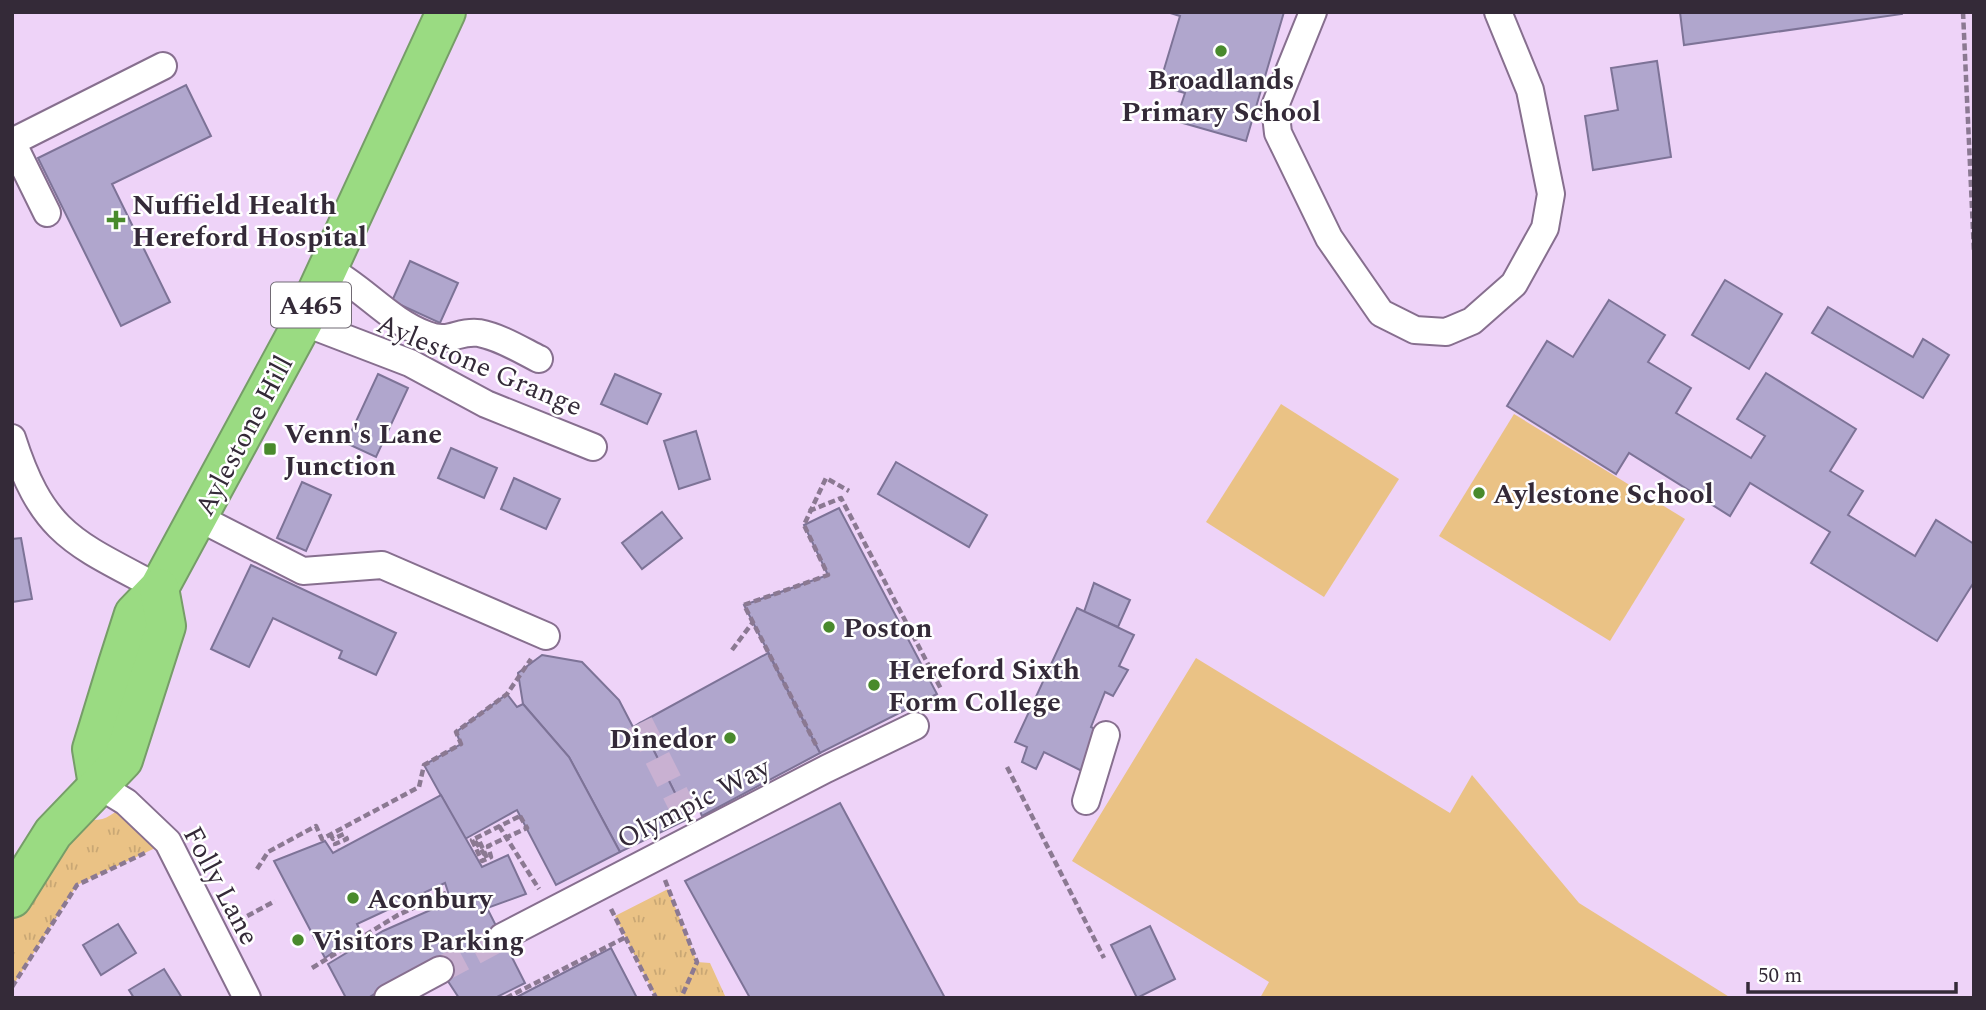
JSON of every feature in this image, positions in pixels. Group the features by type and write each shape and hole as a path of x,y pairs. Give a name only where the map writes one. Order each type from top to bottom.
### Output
{"highway":[{"name":"Aylestone Hill","path":"98,785 92,749 134,614 159,588 303,322 446,12"},
{"path":"12,898 53,833 98,785"}],"street":[{"path":"1313,12 1276,106 1278,133 1329,238 1381,313 1415,330 1446,332 1472,321 1514,284 1545,228 1551,194 1530,90 1498,12"},
{"path":"47,213 13,141 163,66"},
{"path":"328,269 356,284 397,321 425,335 450,340 466,333 479,333 540,359"},
{"name":"Aylestone Grange","path":"303,322 411,363 486,404 593,447"},
{"path":"12,438 34,497 51,520 80,546 159,588"},
{"path":"199,518 303,572 382,565 546,636"},
{"name":"Olympic Way","path":"502,937 826,769 915,726"},
{"path":"1086,801 1106,735"},
{"name":"Folly Lane","path":"98,785 126,802 168,842 247,998"},
{"path":"388,998 440,970"}],"path":[{"path":"1963,12 1974,252"},
{"path":"826,769 744,604 828,575 804,525 826,478 849,491"},
{"path":"808,512 841,498 942,689"},
{"path":"732,650 753,622"},
{"path":"257,869 268,852 316,826 322,839 419,787 424,765 461,744 456,732 507,694 546,636"},
{"path":"1007,767 1104,958"},
{"path":"520,816 527,828 488,846 491,857 483,860 475,851 472,840 520,816"},
{"path":"486,826 489,832"},
{"path":"499,826 553,910"},
{"path":"330,834 333,839 344,834 347,839 335,844 337,849"},
{"path":"478,838 487,858 485,859 474,841 483,860"},
{"path":"12,987 77,886 168,842"},
{"path":"654,857 697,962 681,998"},
{"path":"599,886 656,998"},
{"path":"312,968 398,915 448,892"},
{"path":"420,895 423,904"},
{"path":"213,935 275,901"},
{"path":"506,998 625,937"}],"green space":[{"path":"1281,404 1399,479 1324,597 1206,522"},
{"path":"1514,414 1685,519 1610,641 1439,536"},
{"path":"1196,658 1450,813 1472,775 1579,903 1731,998 1260,998 1269,982 1072,861"},
{"path":"126,802 168,842 77,885 12,987 12,898 83,819 107,817"},
{"path":"668,889 697,962 710,963 726,998 656,998 615,916"}],"building":[{"name":"Broadlands Primary School","path":"1167,12 1284,12 1246,141 1176,121 1185,93 1159,86 1180,16"},
{"path":"1680,12 1902,12 1902,14 1684,45"},
{"path":"1657,61 1671,157 1593,170 1585,116 1618,110 1611,68"},
{"path":"186,85 211,136 112,184 170,302 121,326 38,158"},
{"path":"410,261 458,283 440,323 392,301"},
{"path":"1725,280 1782,314 1749,369 1692,335"},
{"path":"1609,300 1665,335 1648,362 1691,388 1676,413 1751,458 1765,436 1737,419 1766,373 1856,429 1830,471 1863,491 1848,515 1915,556 1936,520 1974,544 1974,582 1937,641 1811,563 1830,532 1750,483 1730,516 1629,453 1616,474 1507,406 1547,341 1573,357"},
{"path":"1828,307 1913,357 1923,339 1949,355 1923,398 1812,333"},
{"path":"378,374 408,388 376,457 346,443"},
{"path":"615,374 661,394 647,424 601,404"},
{"path":"696,431 710,479 679,489 664,441"},
{"path":"451,448 497,468 484,498 438,478"},
{"path":"896,462 987,515 969,547 878,494"},
{"path":"514,478 560,499 546,529 501,509"},
{"path":"302,482 331,495 306,551 277,538"},
{"name":"Poston","path":"839,508 937,694 820,753 744,605 828,575 804,525"},
{"path":"662,512 682,538 642,569 622,543"},
{"path":"21,538 32,599 12,602 12,539"},
{"path":"251,565 396,633 376,675 339,658 342,651 273,618 249,667 211,649"},
{"path":"1094,583 1130,600 1118,627 1084,612"},
{"path":"1077,608 1134,635 1119,666 1128,670 1113,696 1105,692 1091,727 1099,731 1084,772 1044,752 1036,769 1022,762 1027,747 1015,742"},
{"name":"Dinedor","path":"768,653 820,753 702,816 697,804 684,811 640,723"},
{"path":"542,655 582,662 619,700 633,727 640,723 688,819 620,852 569,757 523,704 518,673"},
{"name":"Aconbury","path":"507,694 517,707 523,704 569,757 620,852 556,885 517,810 465,839 424,765 461,744 456,732"},
{"name":"Aconbury","path":"441,795 482,867 508,855 526,894 487,908 525,983 495,998 459,998 436,963 405,975 368,998 346,998 328,964 383,931 451,901 445,883 357,924 361,933 325,958 274,861 325,841 333,853"},
{"path":"840,803 945,998 750,998 685,881"},
{"path":"118,924 136,953 101,975 83,945"},
{"path":"1150,926 1175,979 1137,998 1111,945"},
{"path":"611,948 637,998 515,998"},
{"path":"164,969 182,998 134,998 129,990"}],"tunnel":[{"path":"640,723 684,811"},
{"path":"440,970 502,937"}],"place":[{"name":"Broadlands Primary School","path":"1221,51"},
{"name":"Nuffield Health Hereford Hospital","path":"116,220"},
{"name":"Venn's Lane Junction","path":"270,449"},
{"name":"Aylestone School","path":"1479,493"},
{"name":"Poston","path":"829,627"},
{"name":"Hereford Sixth Form College","path":"874,685"},
{"name":"Dinedor","path":"730,738"},
{"name":"Aconbury","path":"353,898"},
{"name":"Visitors Parking","path":"298,940"}]}
